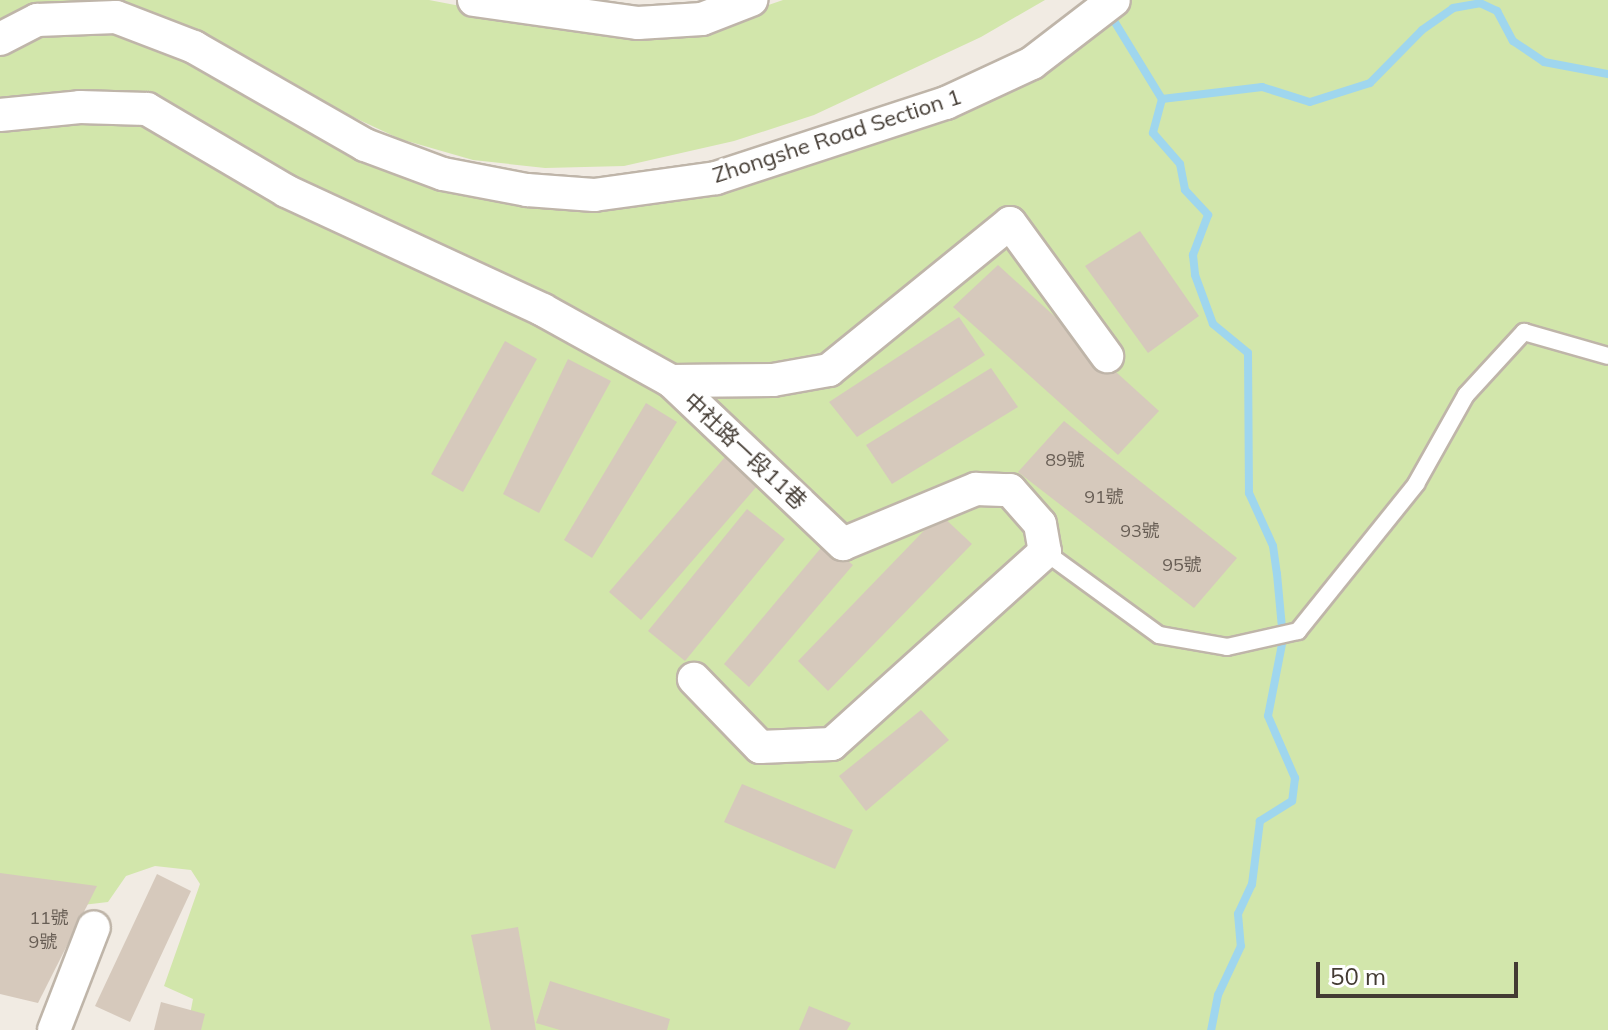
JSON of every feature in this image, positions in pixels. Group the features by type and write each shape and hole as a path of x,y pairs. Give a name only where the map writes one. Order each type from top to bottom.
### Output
{"street":[{"path":"474,0 638,23 702,19 751,0"},
{"name":"Zhongshe Road Section 1","path":"0,39 37,20 116,17 194,47 365,145 443,174 527,190 594,195 716,178 946,103 1032,63 1114,0"},
{"name":"中社路一段11巷","path":"0,115 80,107 147,109 286,191 543,310 671,381 843,544 976,489 1010,490 1040,524 1045,552"},
{"path":"671,381 773,380 829,370 1010,223 1107,356"},
{"path":"694,679 760,747 832,744 1045,552"},
{"path":"54,1030 94,927"}],"lane":[{"path":"1045,552 1159,635 1227,647 1298,631 1416,484 1466,395 1524,332 1608,356"}],"green space":[{"path":"0,0 429,0 533,20 727,19 783,0 1045,0 981,37 814,115 734,141 624,166 545,168 473,160 400,139 250,69 44,9 0,21"},
{"path":"1131,0 1608,0 1608,1030 187,1030 193,999 164,986 200,884 191,870 155,866 126,876 108,902 74,906 0,894 0,55 54,33 108,30 185,54 284,118 368,160 690,197 817,163 954,114 1049,72"}],"building":[{"path":"1140,231 1199,316 1148,353 1085,266"},
{"path":"998,265 1159,411 1118,455 953,307"},
{"path":"959,317 985,355 857,437 829,402"},
{"path":"505,341 537,359 463,492 431,474"},
{"path":"568,359 611,381 539,513 503,494"},
{"path":"991,368 1018,407 892,484 866,445"},
{"path":"646,403 677,422 592,558 564,540"},
{"path":"1064,421 1237,558 1194,608 1018,472"},
{"path":"725,457 758,485 641,620 609,592"},
{"path":"747,509 785,539 685,661 648,631"},
{"path":"940,514 972,544 828,691 798,661"},
{"path":"825,543 853,565 749,687 724,664"},
{"path":"921,710 949,740 866,811 839,776"},
{"path":"742,784 853,830 835,869 724,822"},
{"path":"0,873 97,886 38,1003 0,994"},
{"path":"157,874 191,891 130,1022 95,1006"},
{"path":"518,927 536,1030 491,1030 471,935"},
{"path":"550,981 670,1019 667,1030 560,1030 536,1023"},
{"path":"161,1002 205,1014 201,1030 154,1030"},
{"path":"809,1006 851,1023 847,1030 799,1030"}],"waterway":[{"path":"1162,99 1262,87 1310,102 1370,83 1422,30 1453,8 1480,3 1497,11 1513,41 1544,62 1608,74"},
{"path":"1108,11 1162,99 1153,133 1180,164 1185,190 1208,215 1193,255 1195,275 1213,324 1248,353 1249,493 1273,546 1277,574 1283,639 1268,716 1295,778 1292,801 1260,821 1252,884 1238,914 1241,946 1218,995 1211,1030"}]}
